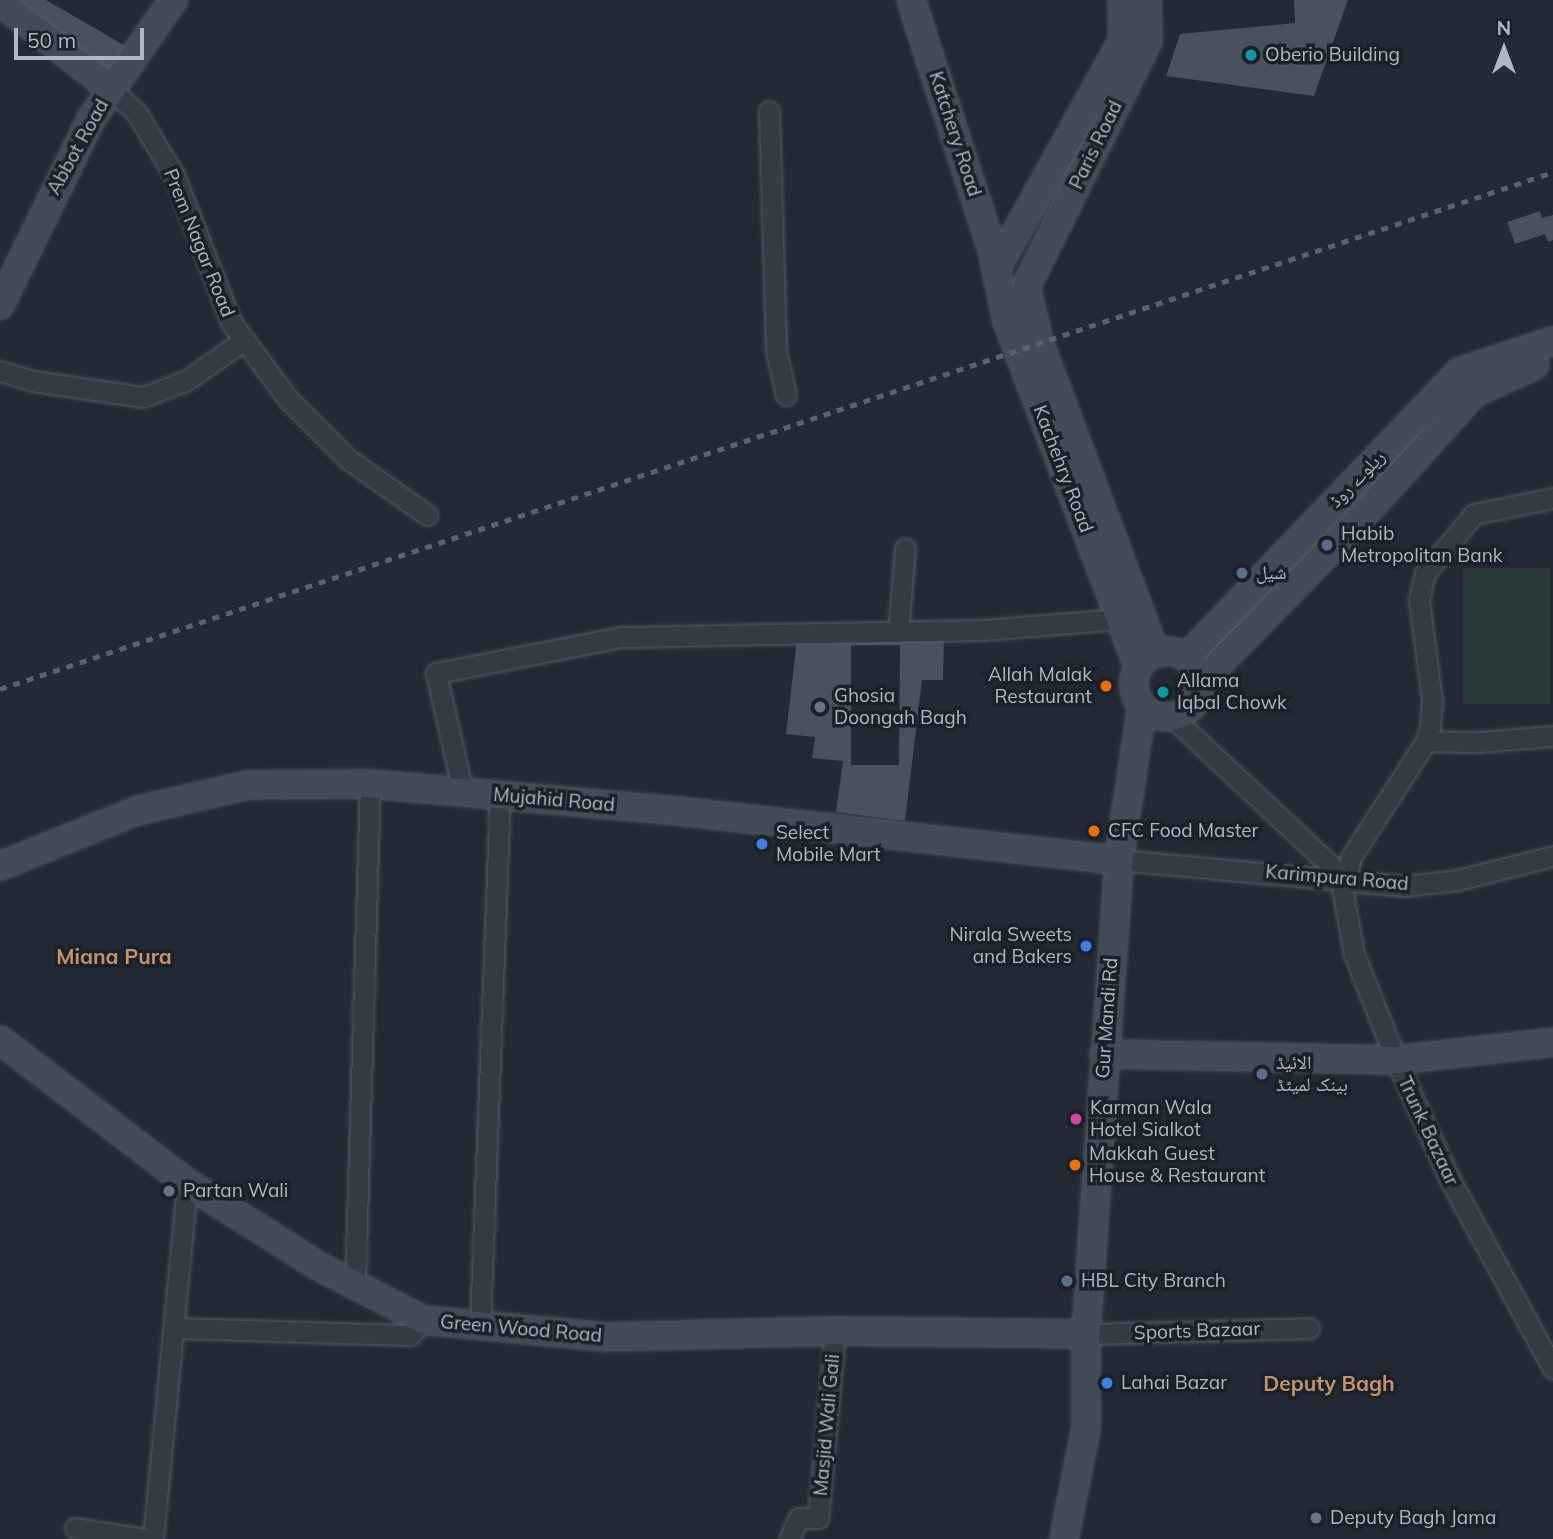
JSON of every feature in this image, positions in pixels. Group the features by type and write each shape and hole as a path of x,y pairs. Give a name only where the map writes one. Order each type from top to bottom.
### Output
{"main road":[{"name":"Abbot Road","path":"2,297 63,171 110,88 173,0"},
{"name":"Katchery Road","path":"911,0 996,269"},
{"name":"Paris Road","path":"1026,287 1124,63 1122,0"},
{"name":"Paris Road","path":"996,269 1124,63 1148,41 1147,0"},
{"name":"Prem Nagar Road","path":"0,2 110,88"},
{"name":"Kachehry Road","path":"996,269 1016,344 1120,619 1147,660"},
{"name":"Kachehry Road","path":"1026,287 1039,342 1147,660"},
{"name":"ریلوے روڈ","path":"1186,657 1459,372 1553,341"},
{"path":"1200,683 1186,657 1147,660 1133,687 1142,706 1150,713 1172,718 1192,707 1200,683 1352,528 1474,393 1553,358"},
{"name":"Gur Mandi Rd","path":"1064,1539 1086,1429 1086,1334 1119,860 1142,706"},
{"name":"Mujahid Road","path":"0,866 136,811 248,785 370,784 500,795 1119,860"},
{"name":"Green Wood Road","path":"0,1040 187,1183 355,1285 423,1320 606,1337 835,1331 1086,1334"},
{"path":"1104,1054 1396,1060 1553,1042"}],"street":[{"name":"Prem Nagar Road","path":"110,88 136,112 174,175 232,322 244,340 288,399 348,459 428,515"},
{"path":"769,111 776,351 786,396"},
{"path":"0,371 33,381 143,397 187,380 244,340"},
{"path":"1172,718 1344,878 1351,857 1426,741 1432,702 1419,587 1425,573 1474,514 1553,498"},
{"path":"898,632 905,548"},
{"path":"463,792 436,673 622,636 898,632 1120,619"},
{"path":"1426,741 1478,743 1553,736"},
{"path":"355,1285 370,784"},
{"path":"480,1326 500,795"},
{"name":"Karimpura Road","path":"1119,860 1416,885 1553,856"},
{"name":"Trunk Bazaar","path":"1344,878 1346,926 1354,954 1396,1060 1449,1178 1553,1369"},
{"path":"153,1539 187,1183"},
{"path":"174,1328 410,1335 423,1320"},
{"name":"Sports Bazaar","path":"1086,1334 1309,1328"},
{"name":"Masjid Wali Gali","path":"789,1539 799,1518 818,1518 835,1331"},
{"path":"75,1528 145,1539"}],"shaded area":[{"path":"1463,568 1550,568 1550,704 1463,704"}],"building":[{"path":"21,0 46,0 129,48 108,73 19,3"},
{"name":"Oberio Building","path":"1294,0 1348,0 1314,96 1166,76 1180,34 1295,23"},
{"path":"1540,211 1542,218 1553,215 1553,240 1548,242 1545,234 1515,244 1507,222"},
{"name":"Ghosia Doongah Bagh","path":"944,636 943,680 922,680 905,821 836,812 843,761 812,758 815,737 786,734 797,639","holes":["851,645 900,645 899,765 851,765"]}],"railway":[{"path":"0,689 1553,172"}],"place":[{"name":"Oberio Building","path":"1251,55"},
{"name":"Habib Metropolitan Bank","path":"1327,545"},
{"name":"شیل","path":"1242,573"},
{"name":"Allah Malak Restaurant","path":"1106,686"},
{"name":"Allama Iqbal Chowk","path":"1163,692"},
{"name":"Ghosia Doongah Bagh","path":"820,707"},
{"name":"CFC Food Master","path":"1094,831"},
{"name":"Select Mobile Mart","path":"762,844"},
{"name":"Nirala Sweets and Bakers","path":"1086,946"},
{"name":"الائیڈ بینک لمیٹڈ","path":"1262,1074"},
{"name":"Karman Wala Hotel Sialkot","path":"1076,1119"},
{"name":"Makkah Guest House & Restaurant","path":"1075,1165"},
{"name":"Partan Wali","path":"169,1191"},
{"name":"HBL City Branch","path":"1067,1281"},
{"name":"Lahai Bazar","path":"1107,1383"},
{"name":"Deputy Bagh Jama","path":"1316,1518"}],"district":[{"name":"Miana Pura","path":"114,956"},
{"name":"Deputy Bagh","path":"1329,1383"}]}
